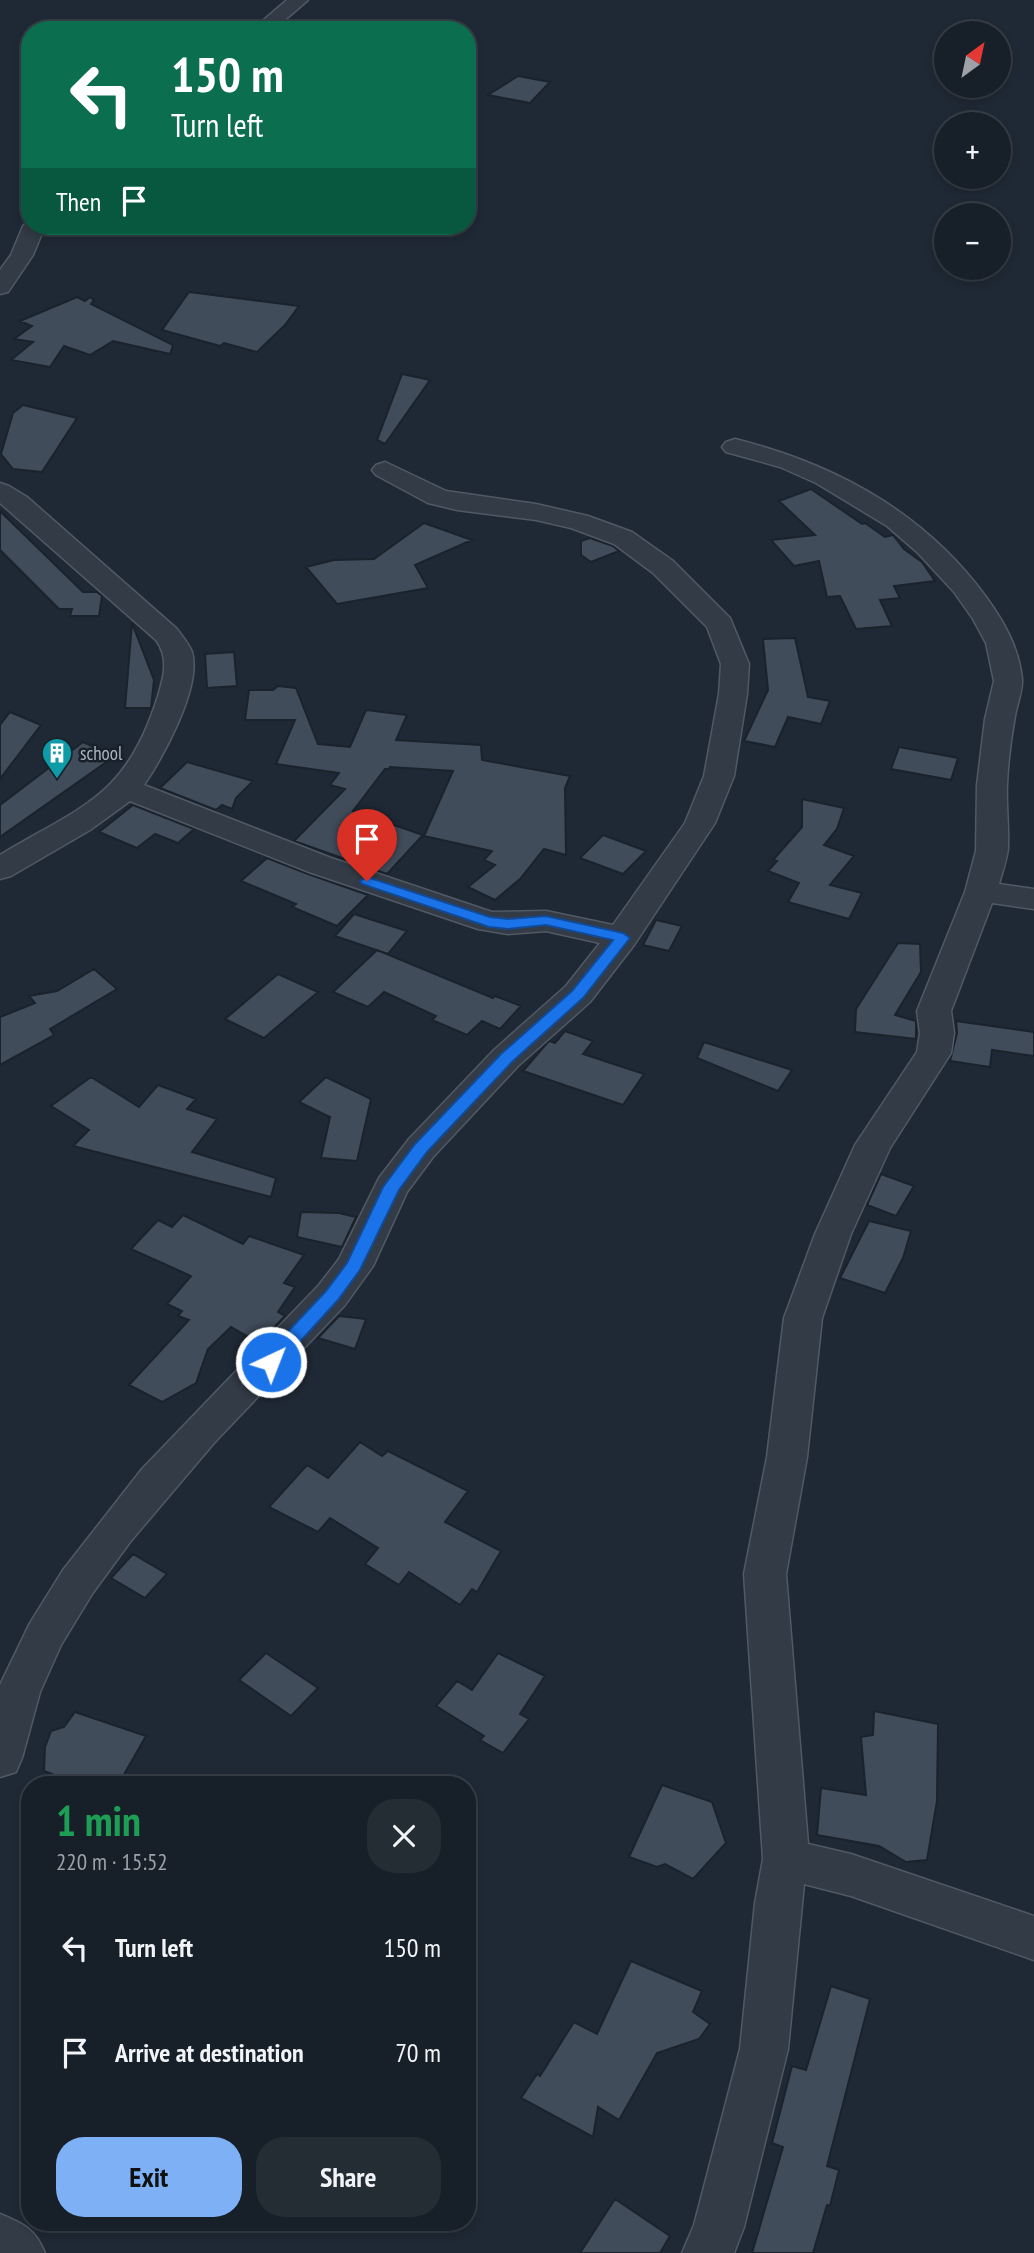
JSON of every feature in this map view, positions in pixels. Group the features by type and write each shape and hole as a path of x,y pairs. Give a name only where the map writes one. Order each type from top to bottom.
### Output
{"street":[{"path":"272,21 299,0"},
{"path":"0,286 22,255 30,235"},
{"path":"708,2253 719,2227 764,2049 778,1903 786,1859 765,1574 787,1457 803,1318 833,1234 873,1146 934,1053 937,1033 934,1011 981,892 992,851 992,785 1000,719 1008,681 1000,643 987,618 964,586 926,545 896,520 825,478 789,462 735,447"},
{"path":"0,1758 18,1692 59,1609 134,1507 332,1295 354,1266 392,1187 421,1148 506,1058 578,994 623,938 700,823 719,776 730,722 735,664 720,624 663,567 623,538 579,522 536,512 437,497 385,470"},
{"path":"0,491 18,503 167,635 178,654 179,674 173,700 126,789 98,812 0,869"},
{"path":"126,789 320,865 479,919 508,924 546,921 623,938"},
{"path":"981,892 1034,899"},
{"path":"786,1859 851,1875 1034,1938"},
{"path":"0,2240 19,2253"}],"building":[{"path":"518,76 550,82 530,103 488,95"},
{"path":"189,292 299,306 285,325 257,352 224,343 220,346 162,330"},
{"path":"77,297 85,301 90,297 94,300 91,304 173,345 170,354 113,341 90,355 64,346 50,367 11,360 33,342 14,339 32,326 20,321"},
{"path":"402,374 430,380 385,444 377,440"},
{"path":"23,405 77,418 42,472 13,469 1,454 13,413"},
{"path":"811,489 885,537 893,535 904,549 922,562 935,581 894,586 900,598 880,600 892,626 856,629 840,596 827,597 819,561 794,566 771,540 815,535 779,501"},
{"path":"0,511 83,592 97,592 102,596 99,616 70,616 72,609 59,609 0,550"},
{"path":"424,523 472,540 415,565 428,588 337,604 306,567 334,560 374,559"},
{"path":"590,538 613,546 619,551 591,562 581,555 581,541"},
{"path":"132,623 154,680 151,708 125,708"},
{"path":"795,638 808,697 830,701 821,724 788,717 775,747 744,741 768,690 763,639"},
{"path":"234,652 237,686 207,688 205,654"},
{"path":"278,686 296,688 318,744 350,747 366,710 407,715 396,740 481,745 482,760 570,776 565,788 566,855 544,849 520,879 495,900 468,887 495,865 484,860 492,851 424,836 453,771 390,767 385,769 353,811 423,835 387,874 294,841 345,789 330,785 339,773 276,764 295,720 245,720 249,690 273,690"},
{"path":"10,712 41,725 0,779 0,725"},
{"name":"school","path":"83,742 115,756 0,837 0,805"},
{"path":"899,747 958,758 951,780 891,769"},
{"path":"187,762 253,781 236,798 232,809 222,805 216,810 160,788"},
{"path":"802,799 844,808 837,829 824,845 854,856 830,885 862,893 849,919 788,902 799,883 768,871 777,861 773,860 802,827"},
{"path":"133,805 194,829 178,843 155,834 137,848 99,832"},
{"path":"603,835 646,851 623,874 580,858"},
{"path":"267,858 368,895 337,926 292,907 296,904 241,881"},
{"path":"354,914 407,931 388,954 335,936"},
{"path":"656,920 682,926 669,951 643,945"},
{"path":"898,943 920,944 921,972 895,1015 916,1021 916,1039 855,1032 856,1009"},
{"path":"377,950 493,998 495,996 521,1006 500,1029 482,1021 467,1035 432,1020 436,1016 384,992 368,1007 333,992"},
{"path":"94,969 117,989 50,1029 54,1035 0,1065 0,1017 35,1003 29,996 57,991"},
{"path":"278,974 318,992 264,1038 225,1019"},
{"path":"956,1021 1034,1032 1034,1056 992,1050 990,1067 950,1061 957,1033"},
{"path":"565,1031 593,1041 583,1054 644,1074 623,1105 523,1071 547,1043 555,1043"},
{"path":"704,1042 792,1070 778,1091 697,1058"},
{"path":"91,1077 139,1107 158,1085 196,1099 187,1109 217,1119 192,1152 276,1178 271,1197 73,1146 89,1130 51,1106"},
{"path":"326,1077 371,1099 357,1161 321,1158 330,1117 299,1102"},
{"path":"881,1174 914,1186 896,1216 867,1205"},
{"path":"301,1212 339,1213 356,1217 342,1247 297,1237"},
{"path":"183,1215 243,1244 249,1236 304,1255 284,1283 295,1287 278,1312 285,1316 265,1337 259,1343 231,1327 208,1349 196,1383 162,1402 129,1385 189,1320 178,1316 182,1311 167,1304 191,1276 131,1249 158,1220 172,1227"},
{"path":"869,1221 911,1231 903,1258 885,1293 840,1278"},
{"path":"339,1316 366,1319 355,1349 318,1338"},
{"path":"360,1442 382,1456 388,1451 468,1491 445,1522 501,1551 477,1592 472,1589 460,1605 409,1572 399,1585 365,1564 378,1548 330,1518 318,1532 269,1507 307,1465 328,1478"},
{"path":"133,1554 167,1574 145,1598 111,1578"},
{"path":"266,1653 318,1688 291,1716 239,1680"},
{"path":"498,1653 545,1676 520,1714 529,1719 503,1753 480,1740 484,1736 436,1706 457,1681 472,1690"},
{"path":"874,1711 938,1724 937,1801 927,1860 906,1862 879,1846 817,1835 821,1788 866,1795 861,1737 873,1735"},
{"path":"75,1712 146,1736 123,1776 57,1776 44,1771 45,1747 51,1731 64,1727"},
{"path":"662,1785 712,1802 726,1843 693,1879 665,1864 657,1867 629,1857"},
{"path":"631,1961 702,1991 693,2012 710,2024 699,2039 657,2053 619,2120 598,2107 593,2137 521,2098 537,2074 540,2076 574,2022 597,2034"},
{"path":"831,1986 870,1999 827,2166 839,2170 830,2206 827,2205 813,2253 752,2253 783,2147 772,2143 792,2066 806,2070"},
{"path":"615,2199 670,2236 660,2253 580,2253"}],"place":[{"name":"school","path":"57,780"}],"route":[{"path":"271,1362 332,1295 354,1266 392,1187 421,1148 506,1058 578,994 623,938 546,921 508,924 489,922 367,881"}]}
